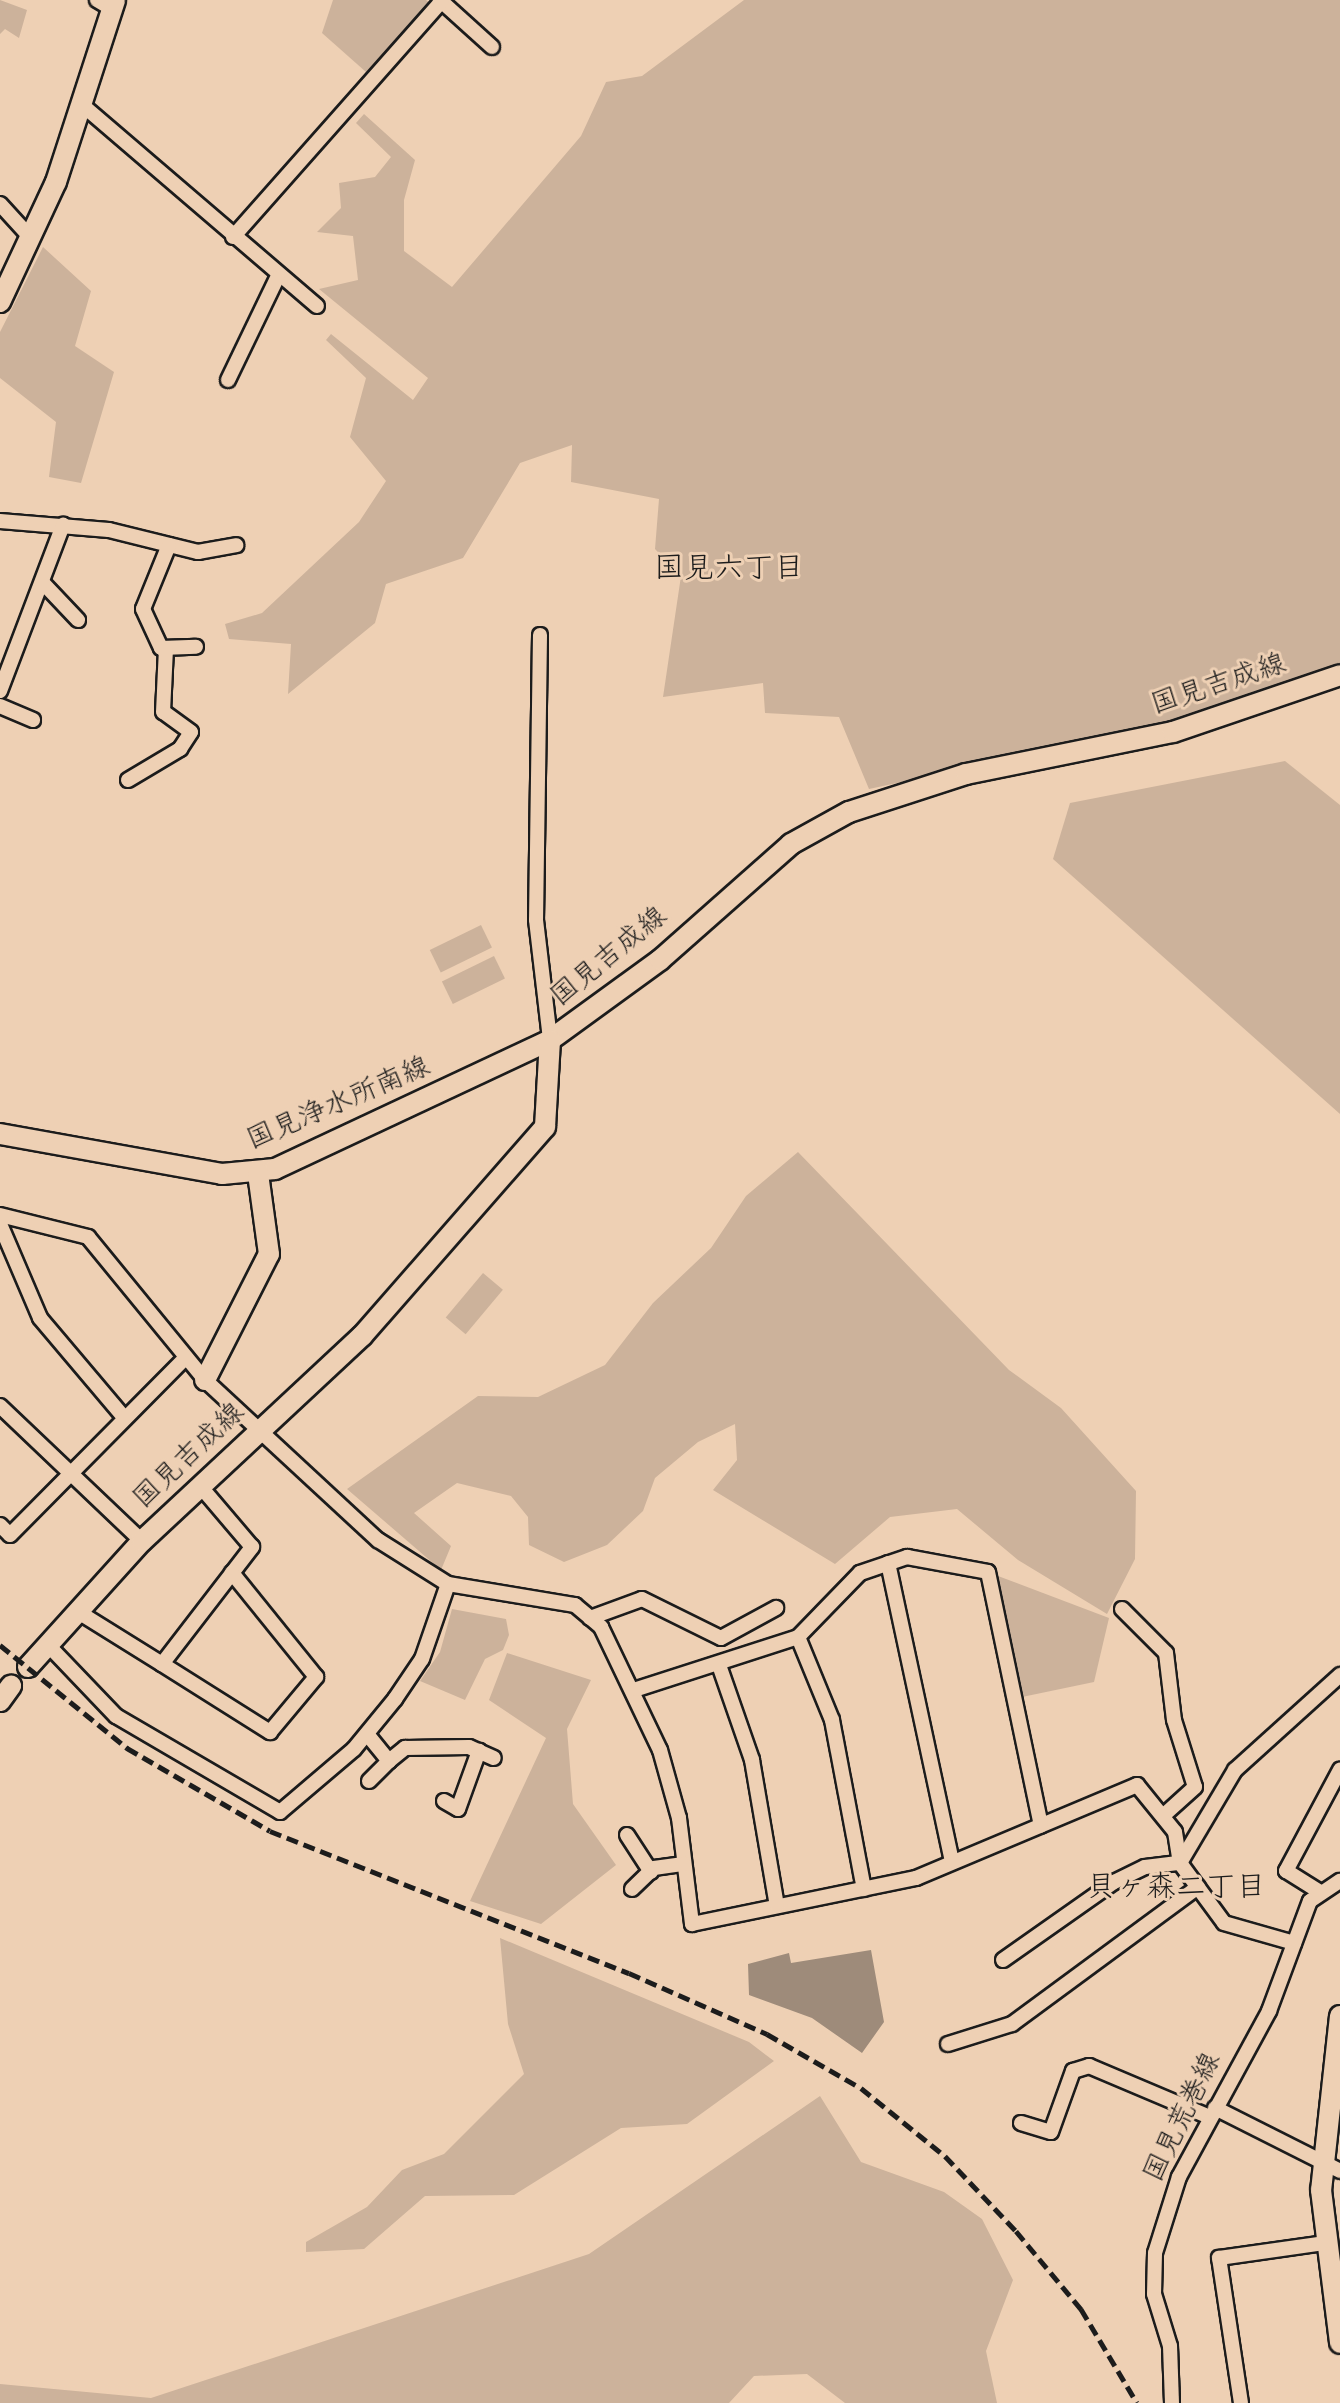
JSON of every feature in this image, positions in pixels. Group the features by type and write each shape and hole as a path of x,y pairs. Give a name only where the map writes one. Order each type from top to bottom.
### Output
{"street":[{"path":"233,237 441,1 492,47"},
{"path":"0,302 31,238 80,103 108,3"},
{"path":"80,103 277,278 317,306"},
{"path":"0,204 31,238"},
{"path":"228,380 277,278"},
{"path":"0,521 63,525 198,552 236,545"},
{"path":"0,690 63,525"},
{"path":"169,545 142,598 152,637 166,649 196,647"},
{"path":"43,583 78,620"},
{"path":"540,635 536,920 550,1040"},
{"path":"128,780 180,749 191,732 163,712 166,649"},
{"name":"国見吉成線","path":"28,1667 142,1541 362,1336 545,1127 550,1040 660,960 791,844 849,812 966,774 1173,732 1340,675"},
{"path":"0,706 33,720"},
{"name":"国見浄水所南線","path":"0,1134 222,1174 258,1174 550,1040"},
{"path":"205,1380 269,1254 258,1174"},
{"path":"0,1215 88,1237 205,1380 378,1540 448,1584 575,1605 590,1618 637,1689 679,1818 692,1924 864,1889 952,1861 1137,1785 1164,1815 1180,1863 1224,1923 1294,1943"},
{"path":"0,1224 40,1318 122,1415"},
{"path":"0,1525 10,1535 122,1415 186,1357"},
{"path":"0,1406 142,1541"},
{"path":"162,1664 252,1547 200,1486"},
{"path":"637,1689 798,1637 860,1573 888,1563 944,1559 988,1572 1041,1826"},
{"path":"888,1563 952,1861"},
{"path":"80,1613 270,1732 316,1677 232,1573"},
{"path":"49,1646 116,1716 280,1812 367,1734 422,1659 448,1584"},
{"path":"590,1618 642,1599 721,1638 776,1608"},
{"path":"1122,1609 1166,1653 1174,1720 1195,1787 1164,1815"},
{"path":"798,1637 832,1720 864,1889"},
{"path":"719,1665 752,1760 777,1906"},
{"path":"1180,1863 1235,1770 1340,1675"},
{"path":"367,1734 389,1761"},
{"path":"369,1781 405,1748 479,1751 494,1758"},
{"path":"458,1809 479,1751"},
{"path":"1340,1770 1286,1871 1320,1892 1340,1881"},
{"path":"444,1801 473,1815"},
{"path":"627,1835 651,1872"},
{"path":"1004,1961 1114,1882 1145,1867 1180,1863"},
{"path":"632,1889 651,1872 684,1864"},
{"path":"948,2044 1012,2024 1198,1887"},
{"name":"国見荒巻線","path":"1172,2403 1170,2346 1154,2294 1155,2253 1179,2177 1269,2011 1294,1943 1320,1892"},
{"path":"1340,2016 1332,2167 1324,2243 1340,2343"},
{"path":"1021,2123 1051,2132 1073,2071 1089,2066 1212,2113 1332,2167"},
{"path":"1241,2403 1219,2258 1324,2243"}],"shaded area":[{"path":"0,0 27,10 19,38 5,29 0,34"},
{"path":"333,0 426,0 430,3 366,72 322,33"},
{"path":"744,0 1340,0 1340,666 1171,724 869,789 839,717 765,713 763,683 663,697 681,576 655,549 659,499 571,482 572,445 520,463 463,558 386,584 375,623 288,694 291,644 229,639 225,624 262,613 359,522 386,481 350,437 366,378 326,340 331,334 413,400 428,378 319,289 358,280 353,236 317,232 341,208 339,183 375,177 391,157 356,123 364,114 415,160 404,200 404,251 452,287 581,136 606,82 642,76"},
{"path":"43,247 91,291 75,346 114,372 81,483 49,477 56,422 0,378 0,332"},
{"path":"1285,761 1340,805 1340,1114 1053,859 1070,803"},
{"path":"481,925 492,947 441,972 430,950"},
{"path":"494,956 505,978 453,1004 442,981"},
{"path":"798,1152 1009,1370 1061,1408 1136,1491 1135,1559 1107,1614 1018,1560 957,1509 890,1517 835,1564 713,1490 737,1460 735,1424 698,1442 655,1478 643,1511 607,1545 564,1562 529,1545 528,1517 511,1496 457,1483 414,1513 451,1546 441,1570 347,1489 478,1396 538,1397 605,1365 653,1303 711,1248 746,1196"},
{"path":"483,1273 503,1290 466,1334 446,1317"},
{"path":"998,1576 1109,1618 1094,1682 1022,1697"},
{"path":"452,1609 506,1619 509,1635 503,1650 485,1659 465,1700 420,1681 440,1652"},
{"path":"507,1653 591,1680 567,1729 573,1804 616,1865 541,1924 470,1901 546,1738 489,1700"},
{"path":"500,1938 749,2042 774,2061 687,2124 621,2128 514,2195 425,2196 364,2249 306,2252 306,2242 367,2207 402,2170 444,2154 524,2074 508,2024"},
{"path":"871,1950 884,2022 862,2053 812,2018 749,1995 748,1964 789,1953 791,1963"},
{"path":"820,2096 861,2162 944,2192 982,2219 1013,2280 986,2351 997,2403 845,2403 807,2374 754,2376 729,2403 0,2403 0,2384 151,2398 589,2254"}],"railway":[{"path":"0,1645 127,1748 270,1831 629,1973 767,2034 861,2088 945,2156 1016,2231 1081,2309 1137,2403"}],"district":[{"name":"国見六丁目","path":"729,570"},
{"name":"貝ヶ森二丁目","path":"1176,1889"}]}
